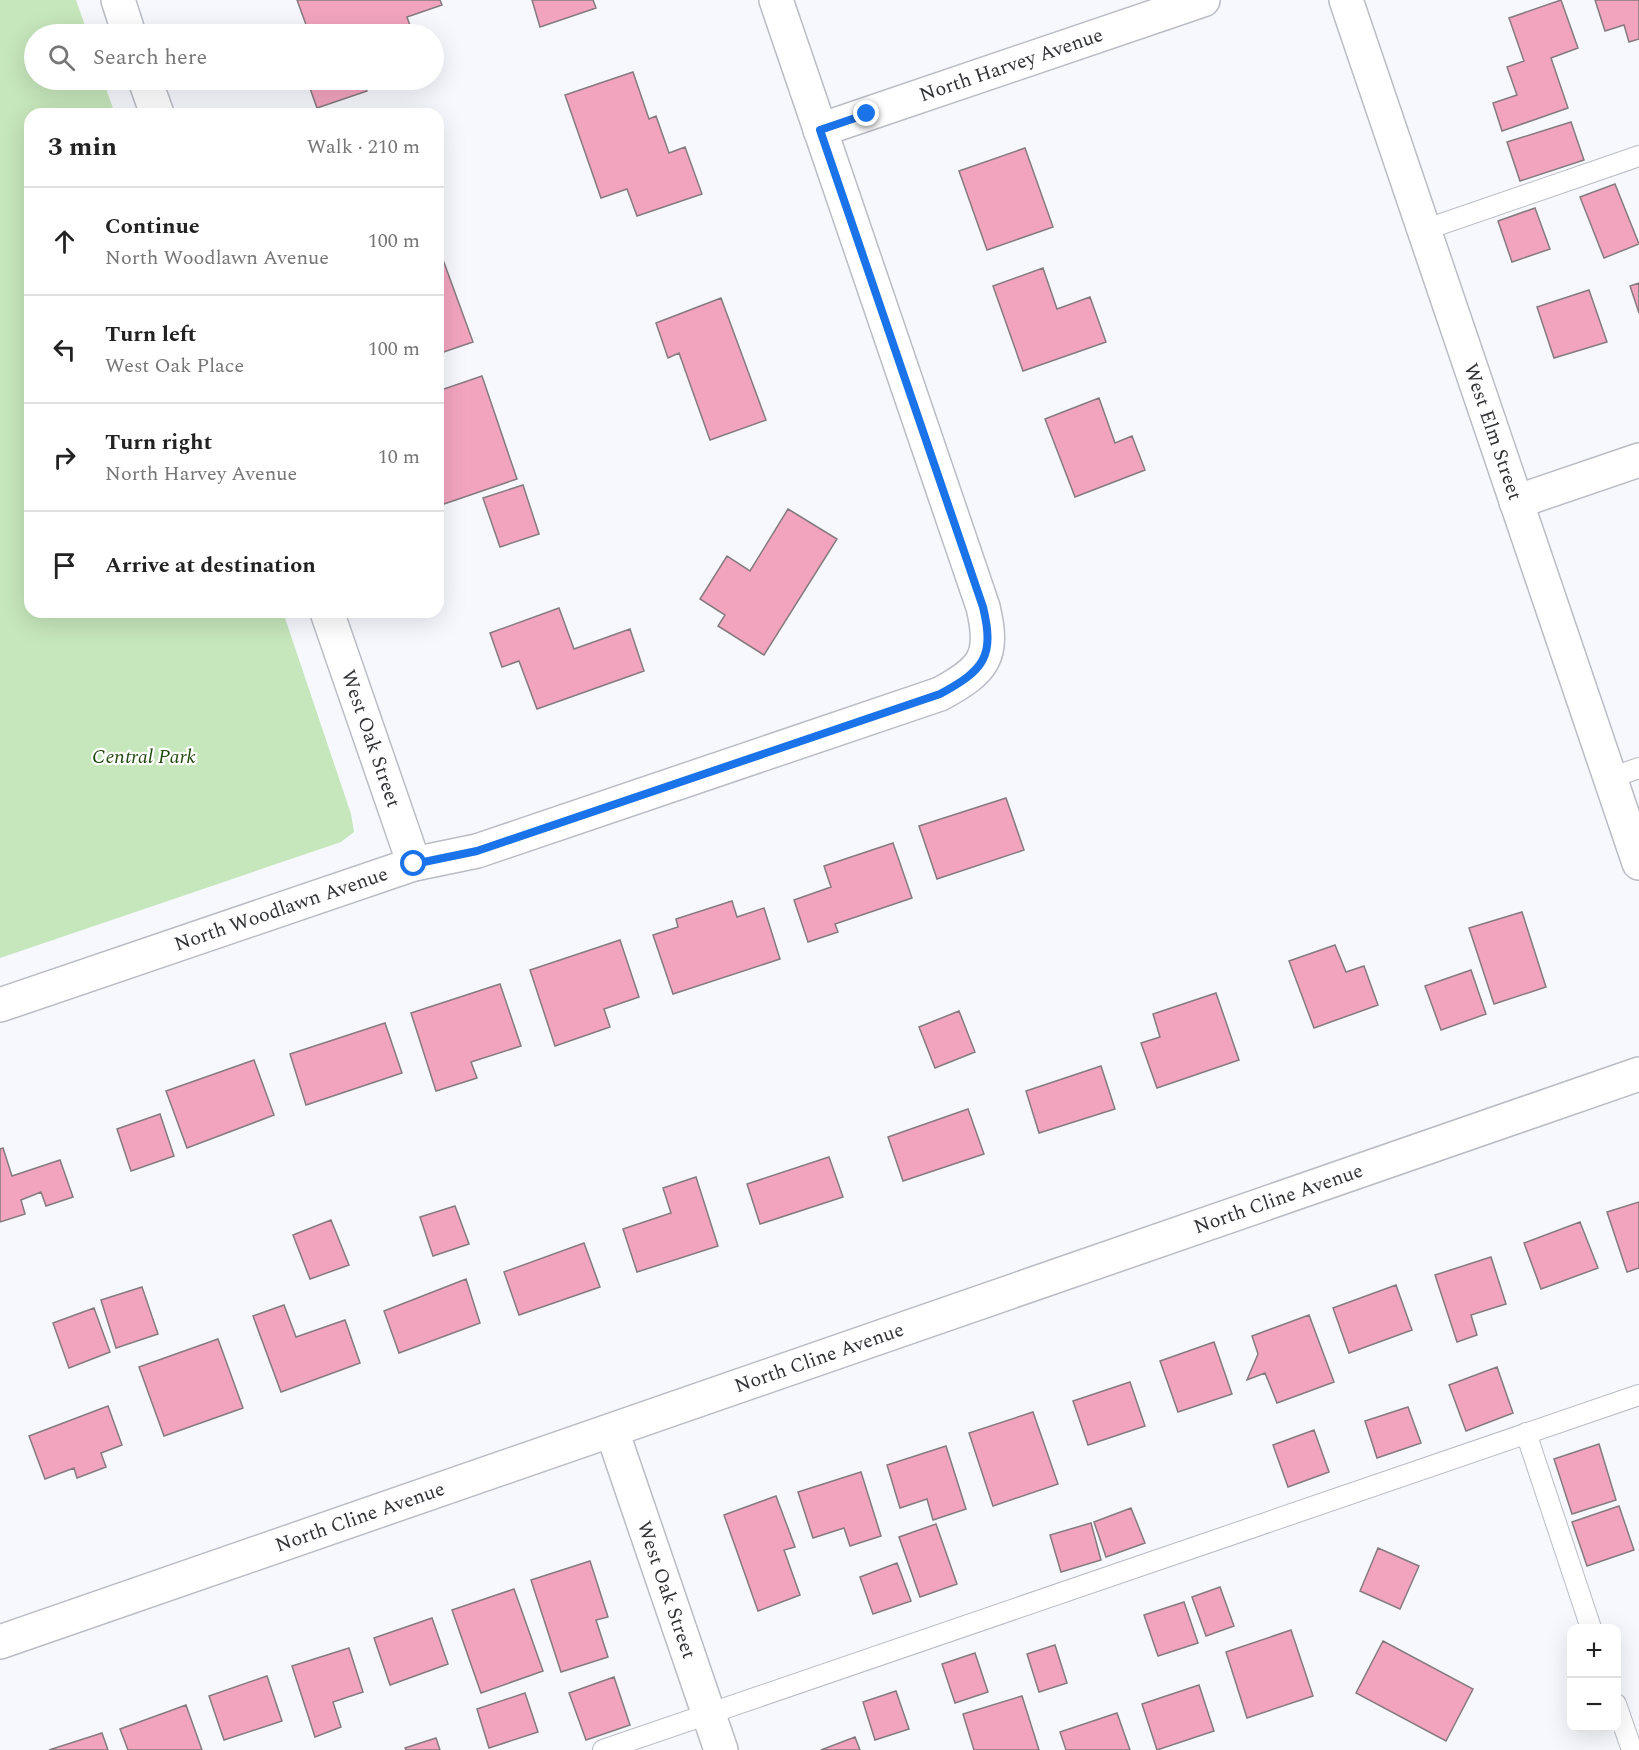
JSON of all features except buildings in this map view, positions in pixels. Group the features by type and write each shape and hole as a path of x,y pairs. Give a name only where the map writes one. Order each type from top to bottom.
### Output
{"street":[{"path":"118,0 126,24"},
{"path":"776,0 820,130"},
{"name":"North Harvey Avenue","path":"820,130 1203,0"},
{"name":"West Elm Street","path":"1346,0 1516,502 1624,773 1639,863"},
{"path":"149,90 155,108"},
{"name":"North Woodlawn Avenue","path":"0,1005 414,864 477,851 940,694 965,681 979,667 989,646 983,607 820,130"},
{"path":"1516,502 1639,460"},
{"name":"West Oak Street","path":"329,618 414,864"},
{"name":"North Cline Avenue","path":"0,1642 1639,1074"},
{"name":"West Oak Street","path":"612,1431 721,1750"}],"lane":[{"path":"1424,230 1639,156"},
{"path":"603,1750 1639,1395"},
{"path":"1526,1433 1589,1624"},
{"path":"1621,1716 1632,1750"}],"green space":[{"name":"Central Park","path":"0,0 76,0 84,24 24,24 24,90 107,90 113,108 24,108 24,618 285,618 351,814 354,832 341,842 0,958"}],"route":[{"path":"414,864 477,851 940,694 965,681 979,667 989,646 988,627 983,607 820,130 867,114"}]}
